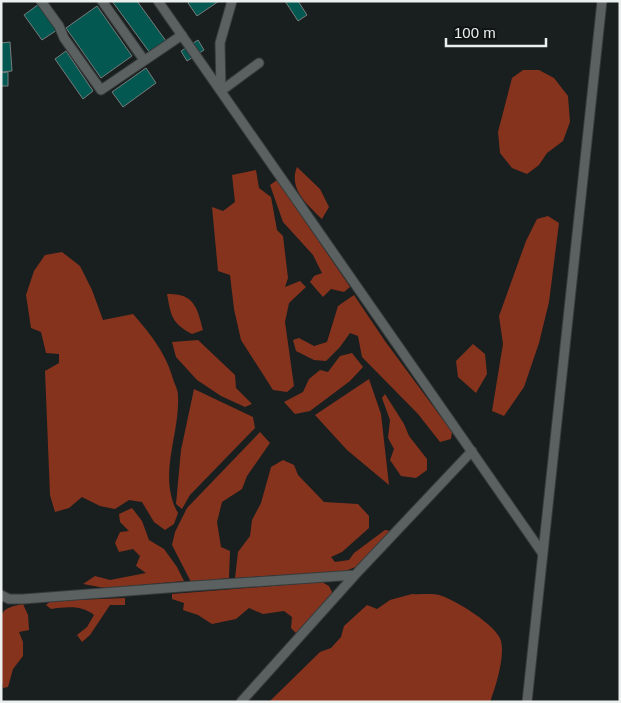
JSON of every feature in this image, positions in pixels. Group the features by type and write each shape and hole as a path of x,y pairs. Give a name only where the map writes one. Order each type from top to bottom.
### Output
{"street":[{"path":"41,1 59,26 64,38 101,90 182,35"},
{"path":"102,1 144,60"},
{"path":"158,1 543,554"},
{"path":"221,91 220,43 232,1"},
{"path":"527,702 602,1"},
{"path":"221,91 259,63"},
{"path":"241,702 355,575 472,452"},
{"path":"1,596 9,599 23,600 355,575"}],"shaded area":[{"path":"523,70 539,70 554,78 568,96 570,122 563,141 547,153 539,165 527,174 512,168 500,153 498,132 512,78"},
{"path":"297,167 320,189 329,207 322,219 297,189 295,175"},
{"path":"256,170 259,188 271,197 277,230 283,236 288,278 285,287 300,281 306,287 289,303 285,322 294,386 287,392 273,390 241,340 234,309 230,275 218,271 212,207 223,211 235,202 232,175"},
{"path":"277,180 350,287 344,292 331,289 323,297 310,282 314,276 322,273 313,255 283,222 270,185"},
{"path":"548,216 559,223 549,302 539,343 524,387 504,416 492,411 503,344 499,316 526,241 537,219"},
{"path":"62,252 80,266 92,290 103,320 133,314 158,345 171,372 177,389 178,411 169,470 169,485 178,513 174,524 165,530 154,522 142,502 129,500 115,509 100,506 82,497 69,508 55,512 50,495 45,371 59,363 59,354 46,353 41,332 31,328 26,295 34,271 45,255"},
{"path":"167,294 183,296 193,303 203,330 192,334 176,322 171,313"},
{"path":"354,295 385,341 452,432 451,439 440,442 418,414 362,357 358,336 350,333 340,347 326,361 314,360 296,351 293,340 299,338 314,346 327,342 338,306"},
{"path":"198,340 235,375 236,388 252,404 245,407 221,396 197,380 176,357 172,342"},
{"path":"473,344 485,354 487,374 476,393 458,377 456,361"},
{"path":"352,353 363,367 350,381 310,411 295,414 284,402 303,392 309,379 320,370 328,372 340,356"},
{"path":"369,379 381,414 389,485 347,450 315,415"},
{"path":"194,389 253,417 255,428 190,495 182,509 176,504 181,450"},
{"path":"385,394 404,424 409,436 427,459 427,470 416,478 401,476 390,460 394,449 388,438 390,420 382,398"},
{"path":"260,432 270,443 247,476 242,489 222,502 217,522 221,547 230,551 229,578 191,582 172,545 175,532 187,508"},
{"path":"283,460 294,465 298,475 324,502 358,504 369,516 369,528 342,552 331,557 335,562 349,560 354,553 385,530 391,531 361,565 345,571 235,578 238,552 250,536 252,520 261,503 271,467"},
{"path":"132,508 142,521 149,540 164,549 184,581 105,588 83,584 95,576 110,580 146,573 136,566 140,556 133,549 119,552 115,543 120,532 129,531 120,522 119,514"},
{"path":"322,582 329,586 332,592 328,601 297,634 291,628 292,617 284,611 263,614 249,608 236,619 212,624 198,615 183,610 184,603 172,599 172,594"},
{"path":"412,594 436,594 446,598 464,607 484,621 498,635 501,641 502,655 490,702 269,702 320,652 331,648 341,637 344,626 367,605 377,609 390,600"},
{"path":"125,598 125,605 110,605 90,635 82,642 77,635 87,627 94,615 79,608 51,609 46,605 51,601"},
{"path":"23,604 28,615 29,630 19,632 23,642 23,656 13,669 8,687 3,688 1,674 1,616 7,609"}],"building":[{"path":"112,1 137,1 166,41 150,53"},
{"path":"190,1 219,1 197,16 188,3"},
{"path":"285,1 298,1 307,15 298,21"},
{"path":"39,4 57,30 42,40 24,15"},
{"path":"97,6 132,56 101,78 66,28"},
{"path":"198,40 204,50 187,61 181,51"},
{"path":"10,42 12,71 1,72 1,43"},
{"path":"66,51 93,91 83,99 55,59"},
{"path":"146,68 156,83 123,107 112,92"},
{"path":"8,72 8,86 1,86 1,73"}]}
